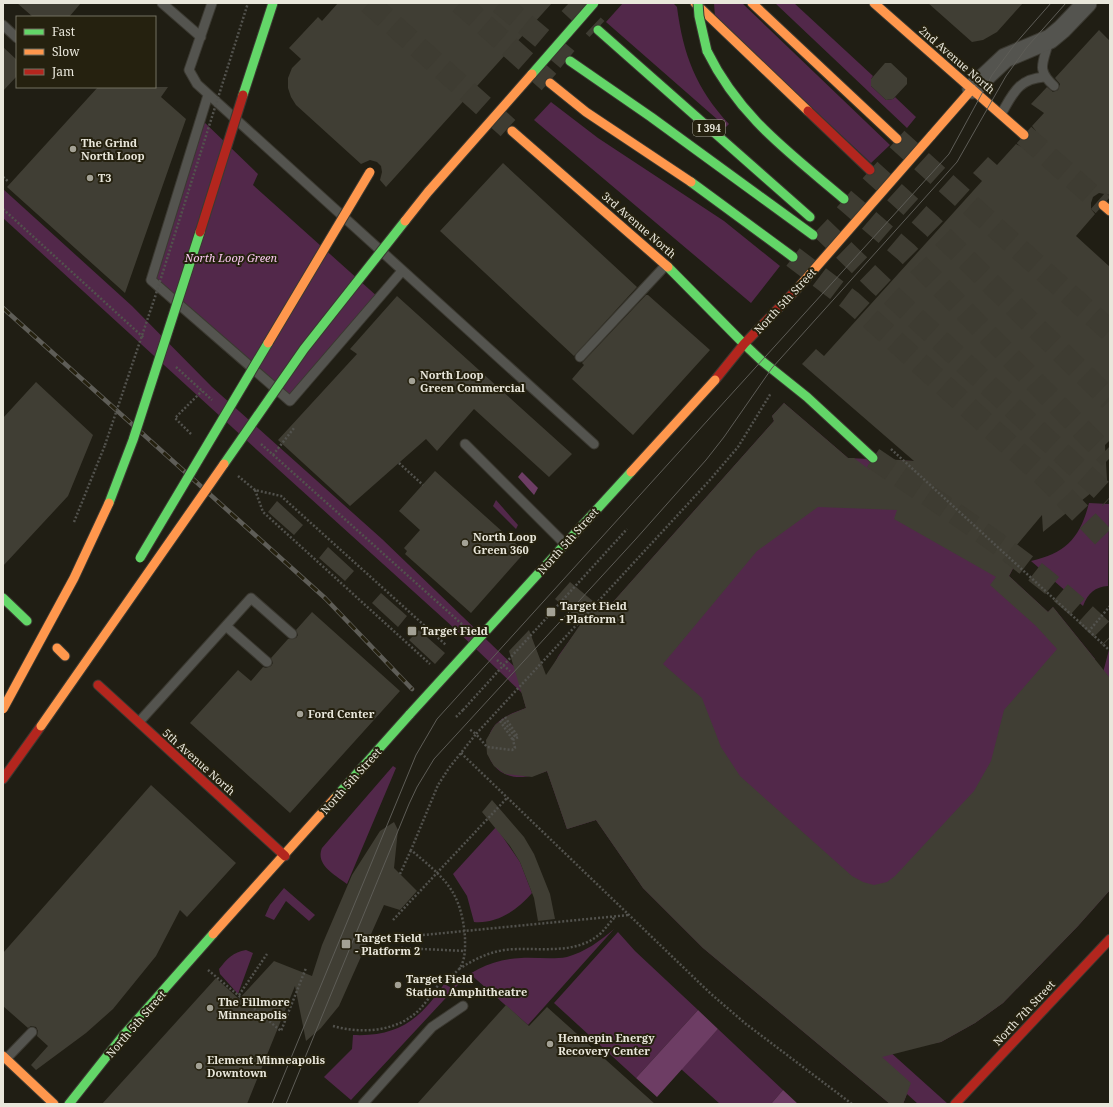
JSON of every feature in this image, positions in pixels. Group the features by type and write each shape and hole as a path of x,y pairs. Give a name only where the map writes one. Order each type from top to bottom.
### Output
{"main road":[{"path":"3,709 55,617 92,543 115,491 134,440 273,3"},
{"path":"3,779 304,349 428,192 594,3"},
{"path":"694,3 870,170"},
{"path":"698,3 699,16 707,51 723,83 750,117 844,199"},
{"path":"752,3 898,139"},
{"name":"2nd Avenue North","path":"874,3 1024,135"},
{"name":"I 394","path":"598,30 817,224"},
{"path":"570,61 651,117 813,235"},
{"path":"550,83 603,123 708,193 793,257"},
{"name":"North 5th Street","path":"69,1104 122,1037 285,856 410,714 715,380 744,344 798,289 972,89"},
{"name":"3rd Avenue North","path":"512,131 666,264 762,361 807,397 873,458"},
{"path":"134,569 370,172"},
{"path":"4,601 27,620"},
{"path":"41,726 106,616"},
{"path":"57,648 65,656"},
{"name":"5th Avenue North","path":"98,685 285,856"},
{"name":"North 7th Street","path":"956,1104 1110,939"},
{"path":"4,1057 54,1104"}],"street":[{"name":"North 5th Street","path":"972,89 1005,58 1050,39 1062,29 1087,3"}],"lane":[{"path":"162,3 201,37"},
{"path":"212,3 189,70 197,84 594,444"},
{"path":"3,25 16,37"},
{"path":"1050,39 1042,70 1044,77 1054,86"},
{"path":"1001,114 1018,86 1032,78 1044,77"},
{"path":"208,95 151,280 290,401 402,271"},
{"path":"580,357 666,264"},
{"path":"465,444 565,544"},
{"path":"138,723 251,598 292,634"},
{"path":"226,626 267,662"},
{"path":"363,1104 432,1027 463,1006"},
{"path":"4,1057 32,1032"}],"path":[{"path":"74,522 105,445 156,297 248,3"},
{"path":"3,177 8,182"},
{"path":"198,439 174,418 202,391"},
{"path":"400,874 438,785 448,768 476,734 709,481 738,446 772,391"},
{"path":"273,455 294,428"},
{"path":"890,448 1109,650"},
{"path":"398,463 423,485"},
{"path":"238,475 255,490 281,496 447,647"},
{"path":"255,490 263,512 429,663 436,666"},
{"path":"456,717 627,530"},
{"path":"1089,631 1110,606"},
{"path":"497,660 510,671"},
{"path":"469,729 476,734 487,747 512,750 515,748 514,739 502,719 518,736 514,739"},
{"path":"461,753 629,915 746,1024 852,1104"},
{"path":"393,920 507,798"},
{"path":"411,850 437,872 453,890 461,908 465,951 463,962 458,970"},
{"path":"403,937 629,915"},
{"path":"333,1026 346,1030 365,1031 382,1029 402,1022 419,1011 441,981 487,954 523,949 555,949 571,947 590,940 601,933 615,916"},
{"path":"401,948 465,951"},
{"path":"239,996 267,954"},
{"path":"208,969 281,1031 306,968"}],"green space":[{"path":"623,3 673,3 677,7 683,40 693,70 708,98 729,124 726,127 606,22"},
{"path":"714,3 742,3 890,145 871,163 715,17"},
{"path":"775,3 794,3 873,76 871,79 871,86 886,100 893,99 895,97 916,117 907,128"},
{"path":"551,102 598,138 724,221 780,266 751,303 534,120"},
{"name":"North Loop Green","path":"201,119 258,174 253,185 379,298 290,401 151,280"},
{"path":"3,189 132,306 212,387 382,539 520,672 547,677 559,655 580,626 605,611 774,421 772,416 784,403 848,458 914,461 1017,561 1009,576 1048,612 1053,607 1095,659 1095,703 1110,646 1110,890 1078,926 1003,1003 975,1023 941,1042 889,1051 948,1104 918,1104 907,1094 903,1104 890,1104 703,948 643,888 596,820 567,829 547,771 531,776 515,777 498,770 493,764 488,751 487,744 489,737 499,721 510,714 526,708 522,693 455,629 3,218"},
{"path":"496,500 518,525 516,529 493,506"},
{"path":"1089,503 1109,504 1108,586 1096,589 1092,592 1083,606 1031,561 1054,553 1070,542 1081,526"},
{"path":"393,766 396,768 347,884 327,869 321,860 322,848"},
{"path":"496,827 520,862 532,893 520,905 506,915 491,921 474,922 467,896 453,874"},
{"path":"284,888 315,915 309,921 286,901 274,920 265,916 270,905"},
{"path":"614,929 528,1025 470,974 492,963 511,959 567,957 592,946"},
{"path":"618,932 635,951 698,1010 636,1078 554,1003"},
{"path":"246,950 253,953 238,994 220,974 219,969 231,956 237,952"},
{"path":"465,977 351,1100 324,1077 352,1049 353,1035 382,1033 406,1024 426,1007 444,984 452,988"},
{"path":"718,1029 783,1090 771,1104 720,1104 681,1069"}],"shaded area":[{"path":"522,472 538,488 534,495 518,477"},
{"path":"698,1010 718,1029 657,1097 636,1078"},
{"path":"783,1090 798,1104 771,1104"}],"building":[{"path":"17,3 81,3 70,16 32,16"},
{"path":"338,3 552,3 386,187 380,180 382,172 381,166 377,162 370,160 361,164 296,105 288,88 288,78 292,68 301,59 289,48 318,17 322,21"},
{"path":"928,3 1023,3 997,32 983,40 972,42"},
{"path":"1099,30 1110,41 1110,195 1099,193 1093,197 1091,209 1095,214 1076,236 1110,267 1110,440 1105,445 1107,480 1043,532 1042,515 1010,553 1015,559 1015,564 1009,576 1048,612 1053,607 1110,678 1110,890 1078,926 1003,1003 975,1023 941,1042 882,1057 911,1083 903,1104 890,1104 703,948 643,888 596,820 567,829 547,771 532,777 505,774 494,766 487,754 486,740 495,725 507,716 526,708 509,651 529,630 546,675 582,622 555,599 570,582 605,611 774,421 772,416 784,403 848,458 854,458 870,470 876,470 882,467 885,459 914,461 802,364 816,349 824,356 982,181 973,173 988,157 997,165 1016,144 1022,147 1028,147 1033,144 1036,137 1036,131 1032,126 1044,113 1031,104 1047,87 1053,92 1058,90 1060,84 1055,78","holes":["818,507 897,510 894,519 996,577 990,585 1036,626 1057,649 1004,710 991,761 974,791 895,876 887,882 874,885 863,882 852,876 740,776 721,747 702,698 663,664 757,551"]},
{"path":"3,47 16,59 16,77 3,91"},
{"path":"885,63 891,63 907,78 907,84 893,99 886,100 871,86 871,79"},
{"name":"T3","path":"168,87 161,97 186,119 125,293 7,187 97,88"},
{"path":"503,163 637,287 574,356 440,231"},
{"path":"646,295 648,295 710,350 633,435 572,379 584,365 582,363"},
{"name":"North Loop Green Commercial","path":"397,296 572,454 549,477 474,409 437,451 426,439 350,506 278,440 357,354 350,349"},
{"path":"36,382 93,435 68,496 3,566 3,418"},
{"name":"North Loop Green 360","path":"435,471 525,552 471,613 405,554 407,551 404,548 420,530 399,511"},
{"path":"277,501 303,525 294,535 268,512"},
{"path":"328,547 354,571 345,581 319,558"},
{"path":"381,593 407,616 398,627 372,603"},
{"name":"Ford Center","path":"312,612 400,691 290,813 190,723 238,670 251,681 263,667 266,668 271,666 273,663 271,658 288,639 296,638 298,635 296,630"},
{"path":"419,630 445,653 435,664 409,640"},
{"path":"151,785 236,863 187,917 180,910 156,956 113,1009 86,1033 36,1070 31,1065 48,1046 37,1036 38,1031 36,1027 31,1026 28,1028 3,1006 3,953"},
{"path":"492,800 524,837 534,854 550,894 555,919 538,921 534,898 520,862 510,846 482,812"},
{"path":"394,822 398,830 394,868 417,891 400,910 384,905 339,1006 321,1028 306,1041 295,986 247,1104 102,1104 216,978 239,999 274,961 312,976 322,945 352,875 380,831"},
{"name":"Hennepin Energy Recovery Center","path":"506,1005 529,1026 547,1007 655,1104 417,1104"}],"tunnel":[{"path":"369,3 509,129"},
{"path":"460,3 549,82"},
{"path":"500,3 568,60"},
{"path":"569,3 597,29"},
{"path":"1024,135 1103,205"},
{"path":"897,139 1110,331"},
{"path":"870,170 932,226 1110,400"},
{"path":"844,199 906,252 1110,458"},
{"path":"820,227 879,284 1110,498"},
{"path":"793,257 851,301 1047,479 1110,544"},
{"path":"873,458 996,542 1055,588 1110,638"}],"tram line":[{"path":"272,1104 416,755 437,719 949,154 992,75 1015,44 1051,3"},
{"path":"286,1104 409,804 417,787 434,759 635,540 706,460 724,437 772,368 957,162 1006,76 1027,47 1066,3"}],"railway":[{"path":"3,308 325,598 412,689"}],"traffic: fast":[{"path":"243,95 273,3"},
{"path":"532,74 594,3"},
{"path":"698,3 699,16 707,51"},
{"path":"598,30 810,217"},
{"path":"707,51 720,75 750,115 785,149 844,199"},
{"path":"570,61 651,117 813,235"},
{"path":"691,182 793,257"},
{"path":"224,464 304,349 405,221"},
{"path":"109,503 133,440 200,232"},
{"path":"668,267 744,344"},
{"path":"140,558 268,343"},
{"path":"744,344 762,361 807,397 873,458"},
{"path":"410,714 631,472"},
{"path":"3,598 27,621"},
{"path":"335,798 410,714"},
{"path":"69,1104 122,1037 213,934"}],"traffic: slow":[{"path":"695,3 808,111"},
{"path":"752,3 897,139"},
{"path":"874,3 1024,135"},
{"path":"405,221 428,192 532,74"},
{"path":"550,83 586,112 691,182"},
{"path":"931,136 972,89"},
{"path":"512,131 668,267"},
{"path":"797,289 931,136"},
{"path":"268,343 370,172"},
{"path":"1103,205 1110,211"},
{"path":"631,472 715,380"},
{"path":"41,726 224,464"},
{"path":"3,709 74,578 109,503"},
{"path":"57,648 65,656"},
{"path":"213,934 335,798"},
{"path":"3,1056 54,1104"}],"traffic: jam":[{"path":"200,232 243,95"},
{"path":"808,111 870,170"},
{"path":"715,380 744,344 797,289"},
{"path":"98,685 285,856"},
{"path":"3,779 41,726"},
{"path":"955,1104 1110,939"}],"place":[{"name":"The Grind North Loop","path":"73,149"},
{"name":"T3","path":"90,178"},
{"name":"North Loop Green Commercial","path":"412,381"},
{"name":"North Loop Green 360","path":"465,543"},
{"name":"Target Field - Platform 1","path":"551,612"},
{"name":"Target Field","path":"412,631"},
{"name":"Ford Center","path":"300,714"},
{"name":"Target Field - Platform 2","path":"346,944"},
{"name":"Target Field Station Amphitheatre","path":"398,985"},
{"name":"The Fillmore Minneapolis","path":"210,1008"},
{"name":"Hennepin Energy Recovery Center","path":"550,1044"},
{"name":"Element Minneapolis Downtown","path":"199,1066"}]}
